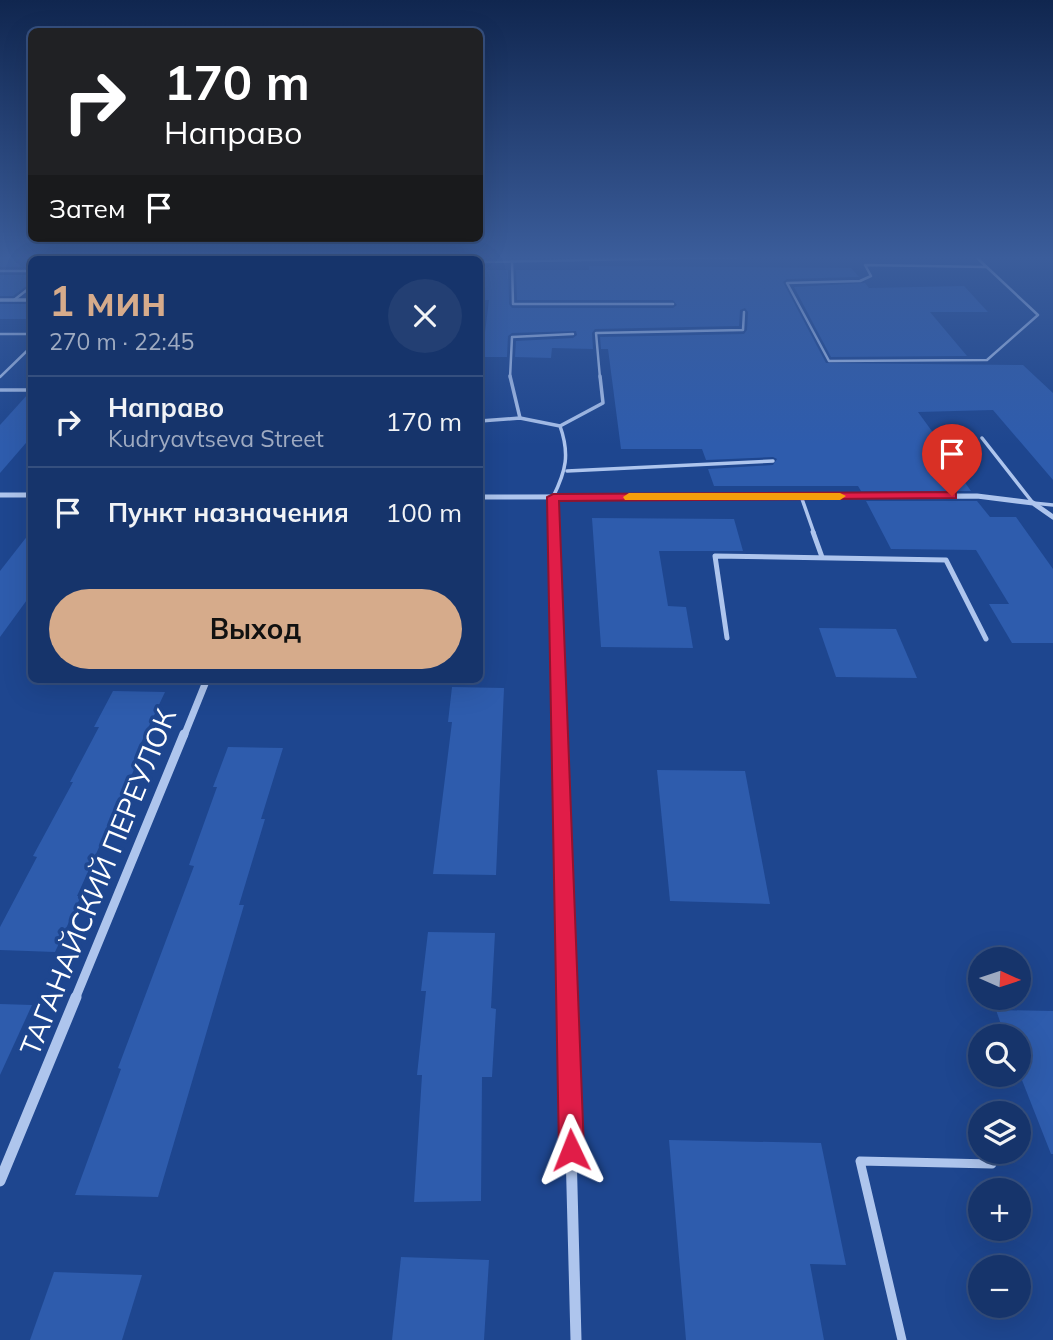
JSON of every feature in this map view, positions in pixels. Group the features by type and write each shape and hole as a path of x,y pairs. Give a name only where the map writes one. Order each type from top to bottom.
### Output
{"street":[{"path":"0,495 28,493"},
{"path":"483,497 977,496 1033,503 1053,517"},
{"path":"553,497 576,1340"},
{"name":"ТАГАНАЙСКИЙ ПЕРЕУЛОК","path":"0,1181 204,683"}],"lane":[{"path":"483,421 520,418 560,426 603,403 596,333 743,330 744,320"},
{"path":"807,320 829,361 987,360 1033,320"},
{"path":"0,334 28,334"},
{"path":"520,418 510,380 512,337 573,334"},
{"path":"2,374 28,350"},
{"path":"0,390 28,390"},
{"path":"553,497 566,471 569,456 560,426"},
{"path":"982,438 1033,503 1053,505"},
{"path":"566,471 773,461"},
{"path":"801,496 822,557"},
{"path":"727,638 715,556 946,560 986,639"},
{"path":"902,1340 860,1161 968,1163"}],"building":[{"path":"487,320 739,320 739,326 595,329 592,333 593,349 552,348 551,358 515,357 516,341 573,338 577,335 576,331 512,333 508,336 507,357 483,357"},
{"path":"748,320 803,320 826,363 1023,365 1053,393 1053,480 993,410 918,412 971,491 861,491 858,486 714,486 708,469 773,465 777,459 706,460 702,449 621,449 608,349 601,349 600,337 744,334"},
{"path":"811,320 936,320 967,356 831,357"},
{"path":"28,394 28,441 0,473 0,425"},
{"path":"866,501 977,501 990,517 1016,517 1053,569 1053,643 1012,643 989,604 1009,604 976,550 891,549"},
{"path":"592,518 734,519 743,551 659,551 668,606 686,607 693,648 601,647"},
{"path":"28,535 28,598 0,637 0,571"},
{"path":"819,628 896,629 917,678 836,677"},
{"path":"452,687 504,688 496,875 433,874 452,722 448,722"},
{"path":"113,691 165,692 141,743 146,743 77,896 81,896 55,952 0,950 0,927 37,857 33,856 73,782 70,782 99,727 94,727"},
{"path":"228,747 283,748 239,905 244,905 158,1197 75,1195 121,1069 118,1068 194,866 189,865 217,787 213,787"},
{"path":"657,770 745,771 770,904 670,901"},
{"path":"428,932 495,933 491,1008 496,1009 492,1077 482,1077 481,1201 414,1202 422,1075 417,1075 426,991 421,991"},
{"path":"0,1004 32,1005 0,1075"},
{"path":"996,1010 1053,1011 1053,1154 1025,1087 1031,1087 1031,1024 1001,1024"},
{"path":"669,1140 821,1143 846,1265 810,1264 824,1340 686,1340"},
{"path":"401,1257 489,1260 484,1340 392,1340"},
{"path":"54,1272 142,1275 122,1340 30,1340"}],"slow traffic":[{"path":"629,497 840,496"}],"route":[{"path":"571,1150 553,497 952,496"}]}
